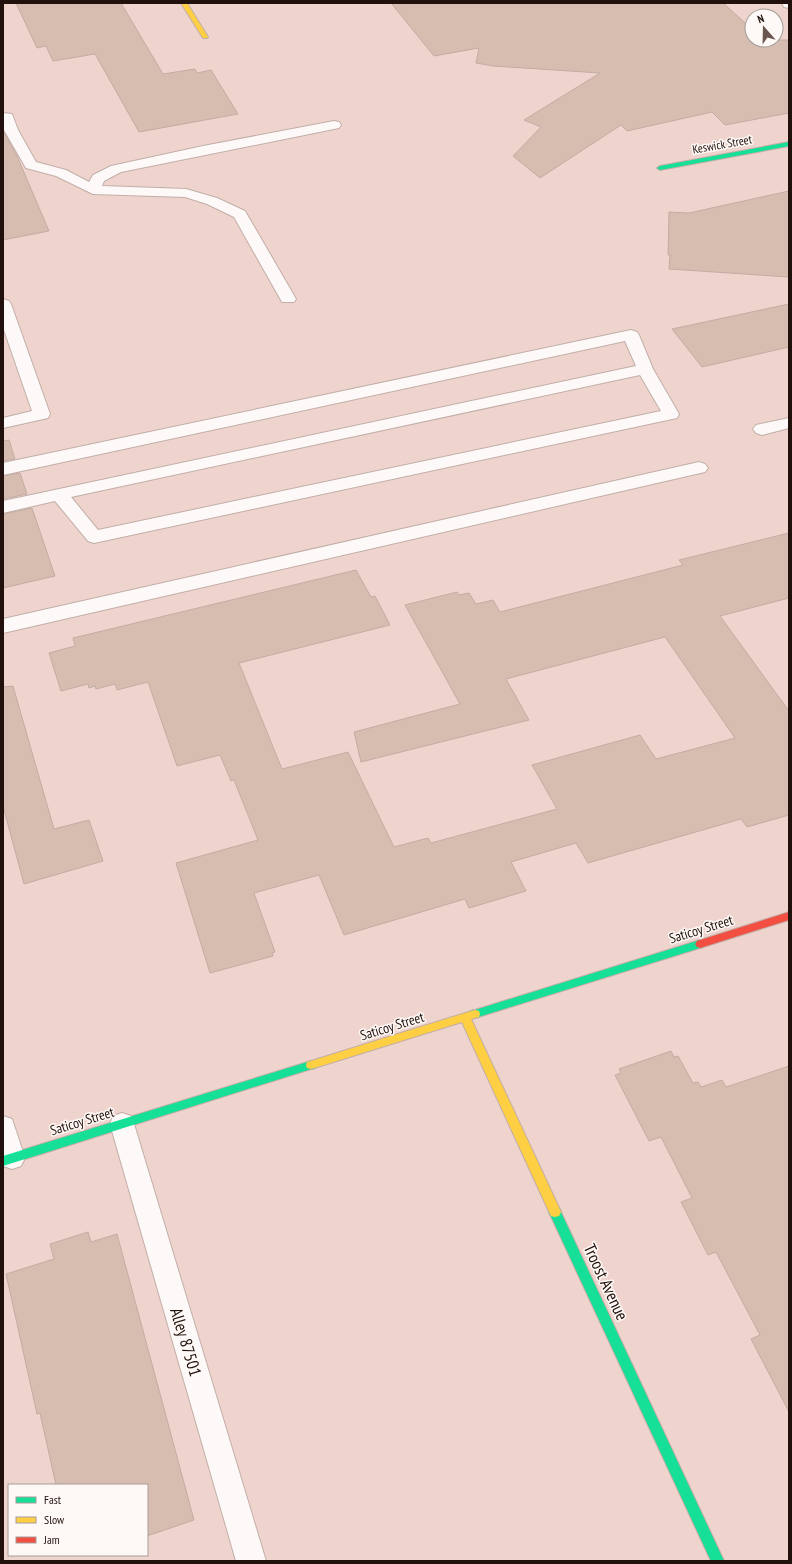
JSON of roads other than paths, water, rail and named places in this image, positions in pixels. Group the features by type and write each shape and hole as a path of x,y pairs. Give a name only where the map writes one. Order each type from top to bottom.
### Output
{"street":[{"path":"184,3 205,37"},
{"name":"Keswick Street","path":"660,168 789,144"},
{"path":"762,430 789,423"},
{"name":"Saticoy Street","path":"8,1159 789,916"},
{"name":"Troost Avenue","path":"465,1017 718,1561"}],"lane":[{"path":"3,117 7,118 11,130 31,165 61,173 93,190 186,193 212,201 240,214 288,299"},
{"path":"93,190 98,178 116,170 203,150 334,125"},
{"path":"3,304 42,414 3,423"},
{"path":"3,469 631,335 645,368 671,414 94,537 59,494"},
{"path":"3,507 645,368"},
{"path":"3,626 699,468"},
{"name":"Alley 87501","path":"122,1124 249,1553"},
{"path":"3,1127 8,1159"}]}
